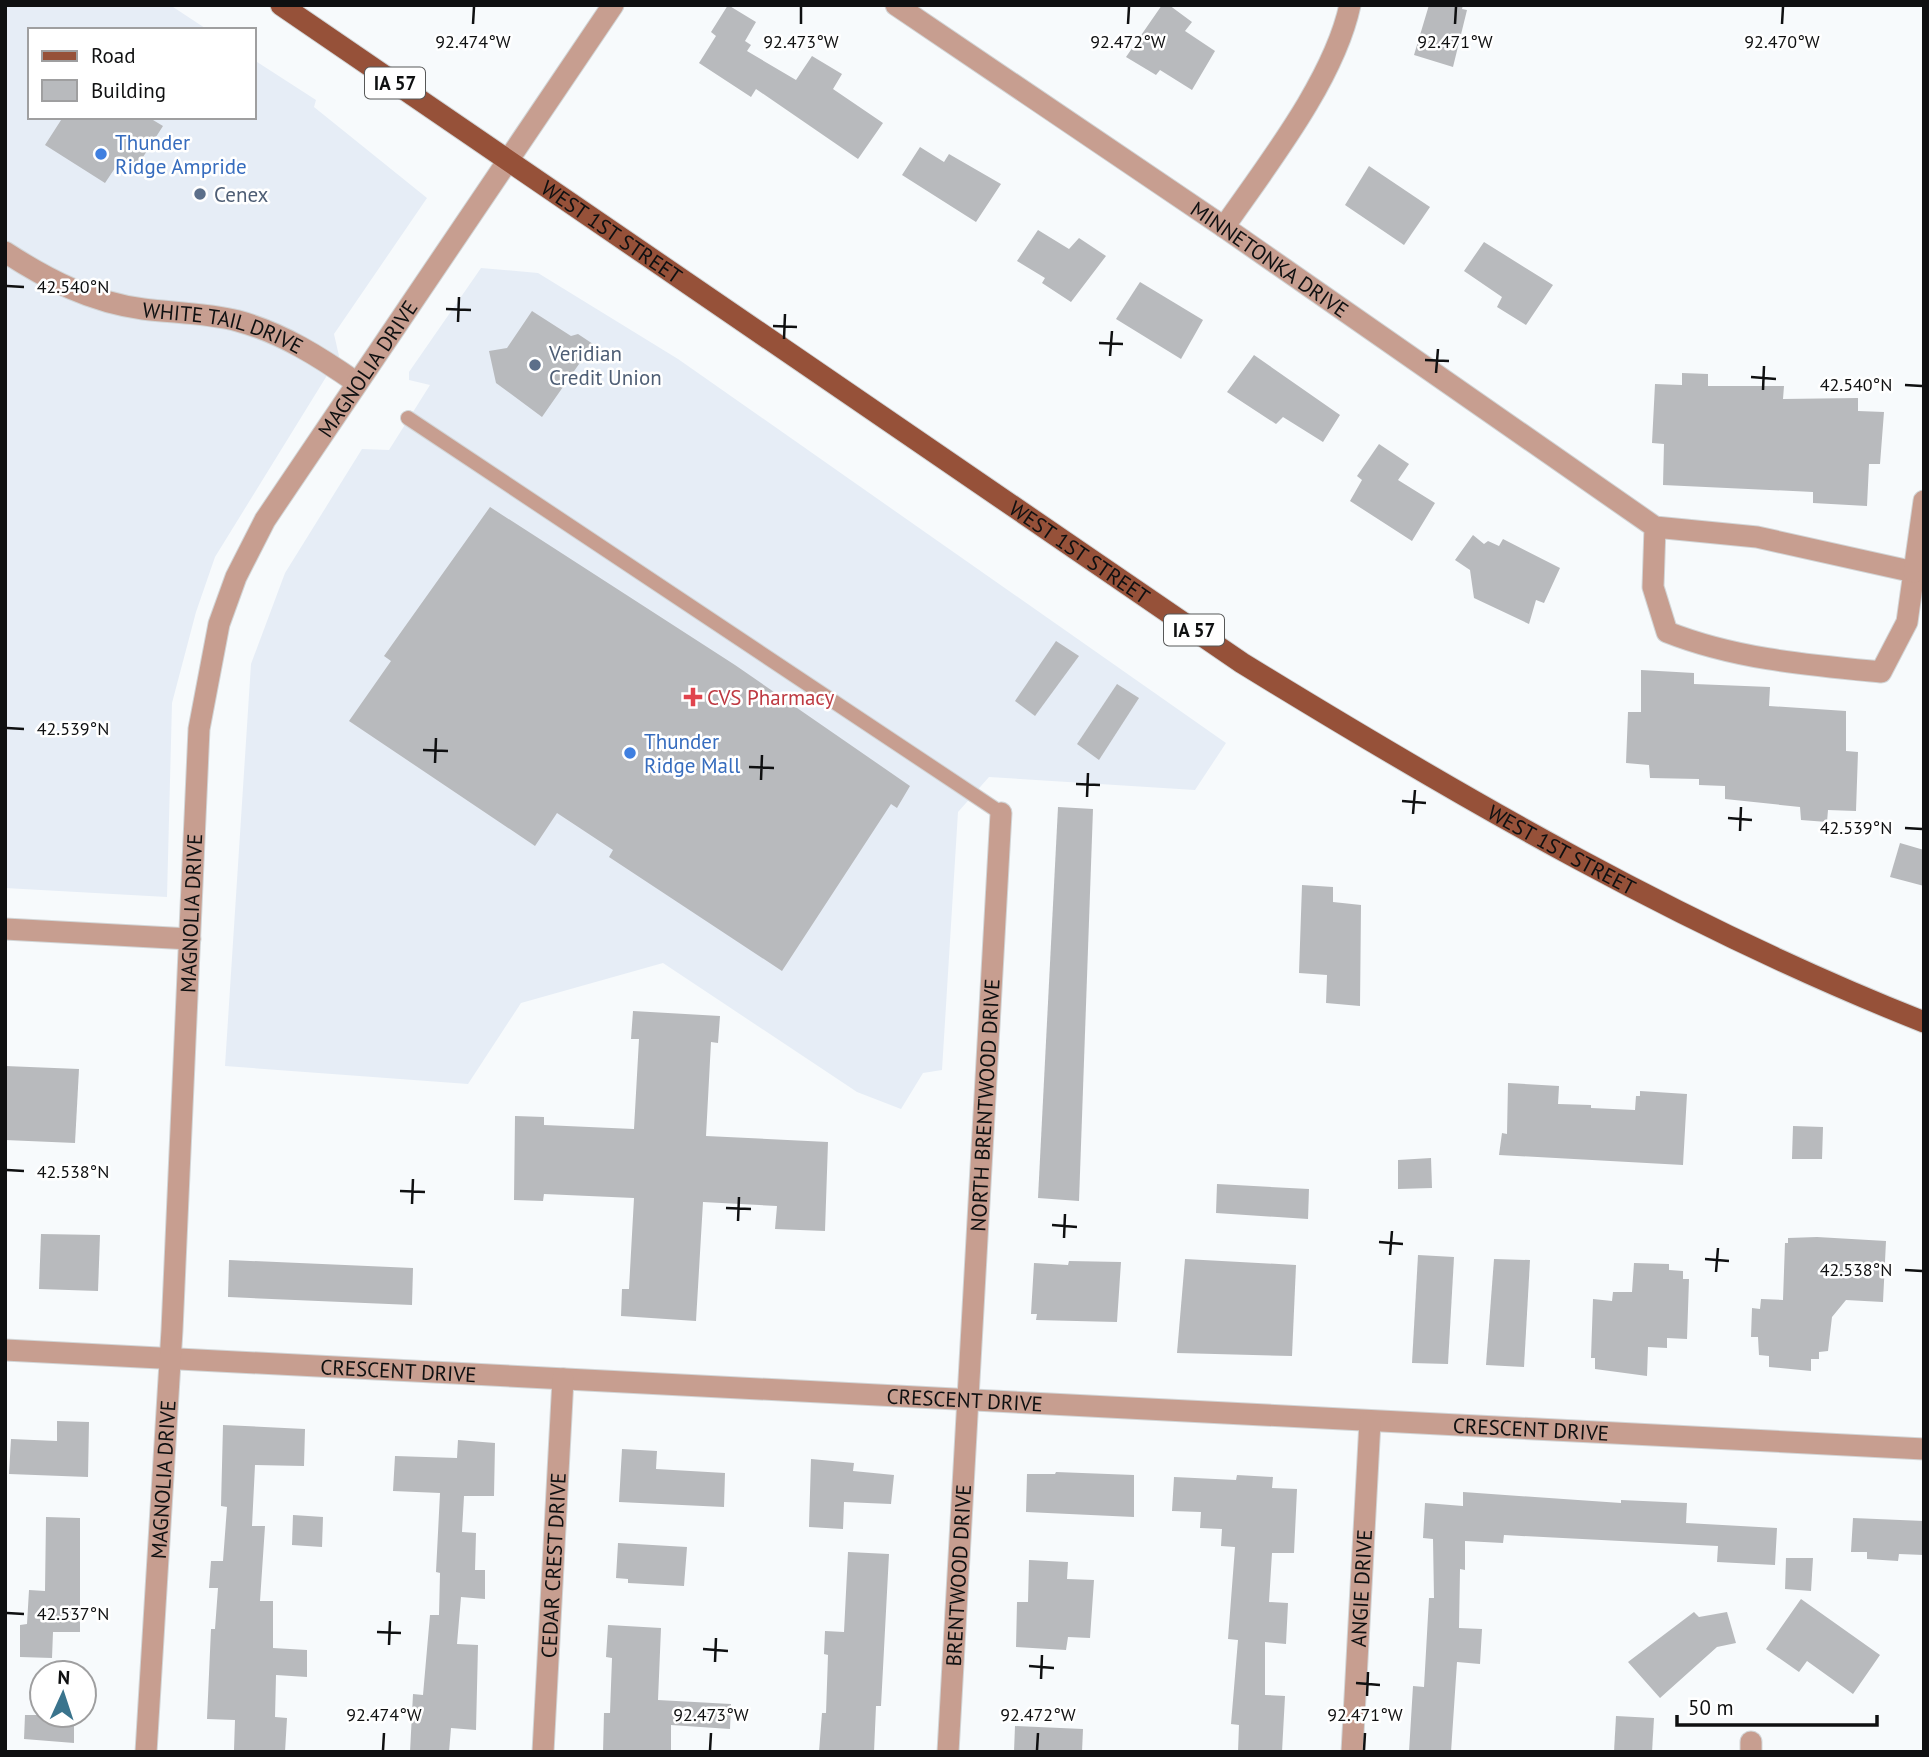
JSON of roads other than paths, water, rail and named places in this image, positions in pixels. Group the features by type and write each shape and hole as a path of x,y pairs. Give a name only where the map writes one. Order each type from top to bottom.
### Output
{"main road":[{"name":"WEST 1ST STREET","path":"281,5 1242,663 1375,745 1613,879 1810,976 1924,1022"}],"street":[{"name":"MAGNOLIA DRIVE","path":"146,1752 170,1358 199,729 219,624 236,576 265,520 613,5"},
{"name":"MINNETONKA DRIVE","path":"896,5 1224,227 1648,521"},
{"path":"1224,227 1304,107 1328,62 1350,5"},
{"name":"WHITE TAIL DRIVE","path":"5,252 67,289 104,301 141,309 205,315 273,333 321,358 356,383"},
{"path":"1914,572 1757,537 1648,521 1653,587 1667,632 1706,647 1784,662 1881,673 1907,622 1924,501"},
{"name":"NORTH BRENTWOOD DRIVE","path":"968,1399 1001,813"},
{"path":"5,929 190,939"},
{"name":"CRESCENT DRIVE","path":"5,1350 1924,1449"},
{"name":"CEDAR CREST DRIVE","path":"543,1752 563,1379"},
{"name":"BRENTWOOD DRIVE","path":"948,1752 968,1399"},
{"name":"ANGIE DRIVE","path":"1352,1752 1370,1422"}],"lane":[{"path":"408,418 1001,813"}],"place":[{"name":"Thunder Ridge Ampride","path":"101,154"},
{"name":"Cenex","path":"200,194"},
{"name":"Veridian Credit Union","path":"535,365"},
{"name":"CVS Pharmacy","path":"693,697"},
{"name":"Thunder Ridge Mall","path":"630,753"}]}
